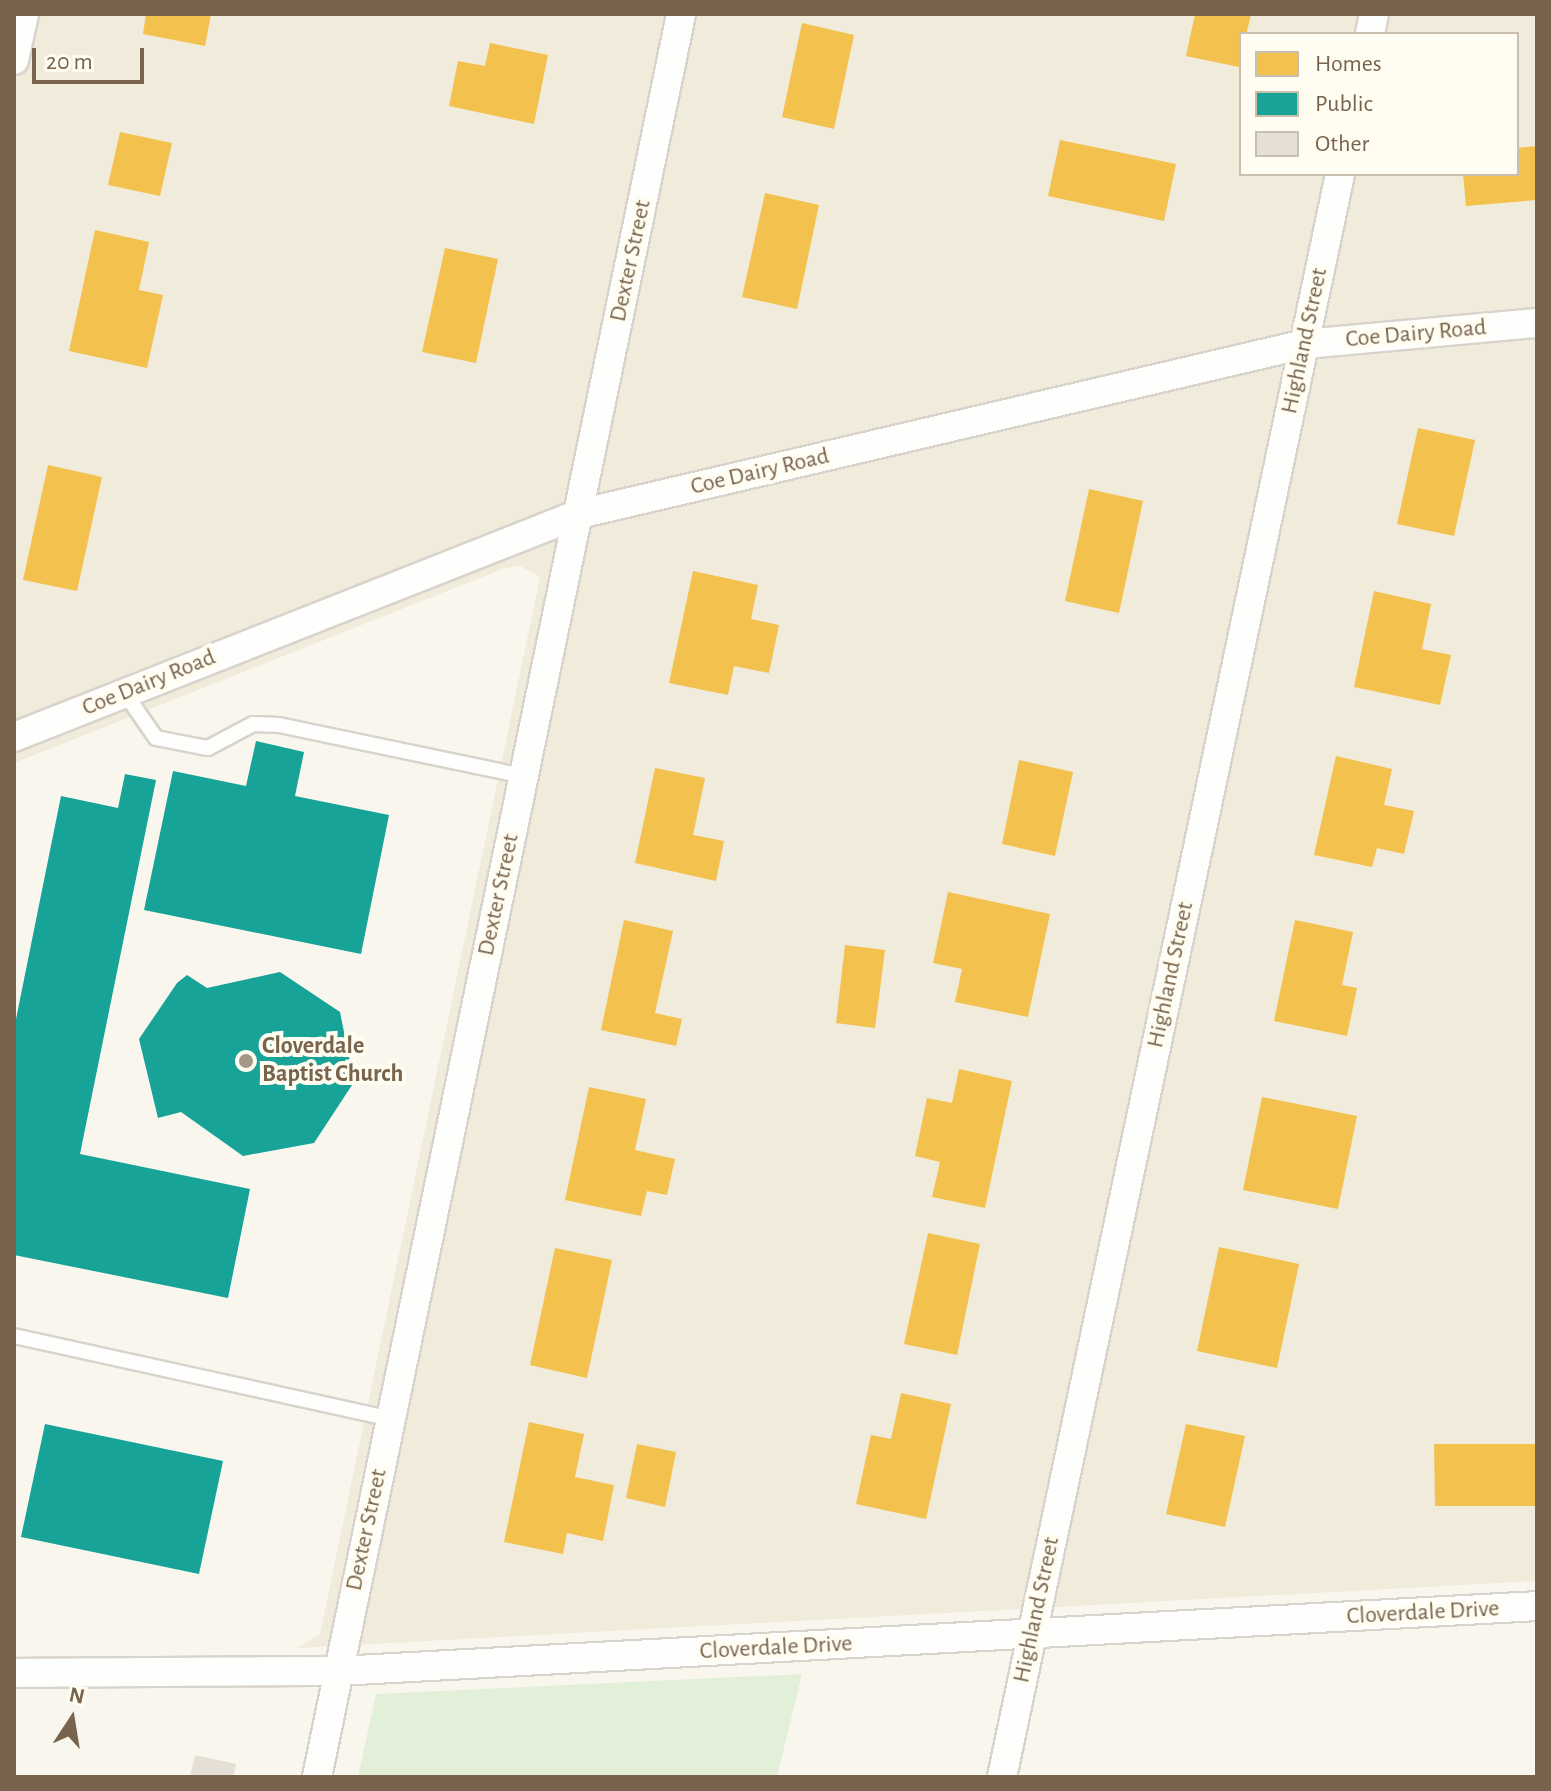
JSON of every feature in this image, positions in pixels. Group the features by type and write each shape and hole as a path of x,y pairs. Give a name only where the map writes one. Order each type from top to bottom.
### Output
{"street":[{"path":"14,60 24,14"},
{"name":"Dexter Street","path":"317,1777 681,14"},
{"name":"Highland Street","path":"1002,1777 1340,176"},
{"name":"Coe Dairy Road","path":"14,737 579,514 1305,344 1537,323"},
{"name":"Cloverdale Drive","path":"14,1673 338,1671 1537,1606"}],"lane":[{"path":"124,692 156,738 208,748 253,724 279,725 524,776"},
{"path":"14,1336 390,1419"}],"shaded area":[{"path":"14,14 1537,14 1537,1581 297,1648 320,1634 540,577 520,566 505,568 14,763"}],"green space":[{"path":"802,1674 777,1777 358,1777 376,1694"}],"building: Homes":[{"path":"146,14 211,14 205,46 143,34"},
{"path":"1195,14 1251,14 1247,32 1239,32 1239,67 1186,56"},
{"path":"802,23 854,35 834,129 782,117"},
{"path":"490,43 548,55 534,124 449,106 458,61 485,66"},
{"path":"120,132 172,143 160,196 108,185"},
{"path":"1060,140 1176,164 1164,221 1048,196"},
{"path":"1537,146 1537,200 1466,206 1463,176 1519,176 1519,148"},
{"path":"765,193 819,205 797,309 742,297"},
{"path":"95,230 149,242 139,290 163,295 147,368 69,351"},
{"path":"445,248 498,259 476,363 422,352"},
{"path":"1418,428 1475,440 1454,536 1397,524"},
{"path":"48,465 102,477 77,591 23,580"},
{"path":"1089,489 1143,501 1119,613 1065,601"},
{"path":"693,571 758,585 751,619 779,625 769,673 734,666 728,695 669,683"},
{"path":"1374,591 1431,604 1422,649 1451,655 1440,705 1354,687"},
{"path":"1336,756 1392,769 1384,805 1414,811 1404,854 1377,848 1372,867 1314,855"},
{"path":"1019,760 1073,772 1055,856 1002,844"},
{"path":"655,768 705,778 693,835 724,841 716,881 635,863"},
{"path":"948,892 1050,914 1028,1017 955,1002 962,969 933,963"},
{"path":"624,920 673,931 655,1013 682,1019 676,1046 601,1030"},
{"path":"1295,920 1353,932 1342,985 1357,988 1347,1036 1274,1021"},
{"path":"845,945 885,950 875,1028 836,1023"},
{"path":"959,1069 1012,1081 985,1208 932,1197 940,1162 915,1156 927,1098 952,1103"},
{"path":"589,1087 646,1099 635,1150 675,1159 667,1195 647,1191 641,1216 565,1200"},
{"path":"1262,1097 1357,1116 1338,1209 1243,1190"},
{"path":"928,1233 980,1244 957,1355 904,1344"},
{"path":"1219,1247 1299,1264 1277,1368 1197,1351"},
{"path":"555,1248 612,1260 587,1378 530,1365"},
{"path":"901,1393 951,1404 926,1519 856,1504 871,1435 891,1439"},
{"path":"529,1422 584,1434 575,1477 614,1485 603,1541 567,1533 563,1554 504,1542"},
{"path":"1186,1424 1245,1436 1225,1527 1166,1514"},
{"path":"637,1444 676,1452 665,1507 626,1498"},
{"path":"1434,1444 1537,1444 1537,1506 1435,1506"}],"building: Public":[{"path":"256,741 304,752 295,796 389,815 361,954 144,910 173,771 246,786"},
{"path":"125,774 156,780 80,1154 250,1189 228,1298 14,1255 14,1029 61,796 118,808"},
{"name":"Cloverdale Baptist Church","path":"280,972 340,1012 354,1082 314,1143 243,1156 181,1112 158,1118 139,1039 177,983 187,975 207,988"},
{"path":"45,1424 223,1461 199,1574 21,1537"}],"building: Other":[{"path":"195,1755 236,1764 233,1777 190,1777"}],"place":[{"name":"Cloverdale Baptist Church","path":"246,1061"}]}
